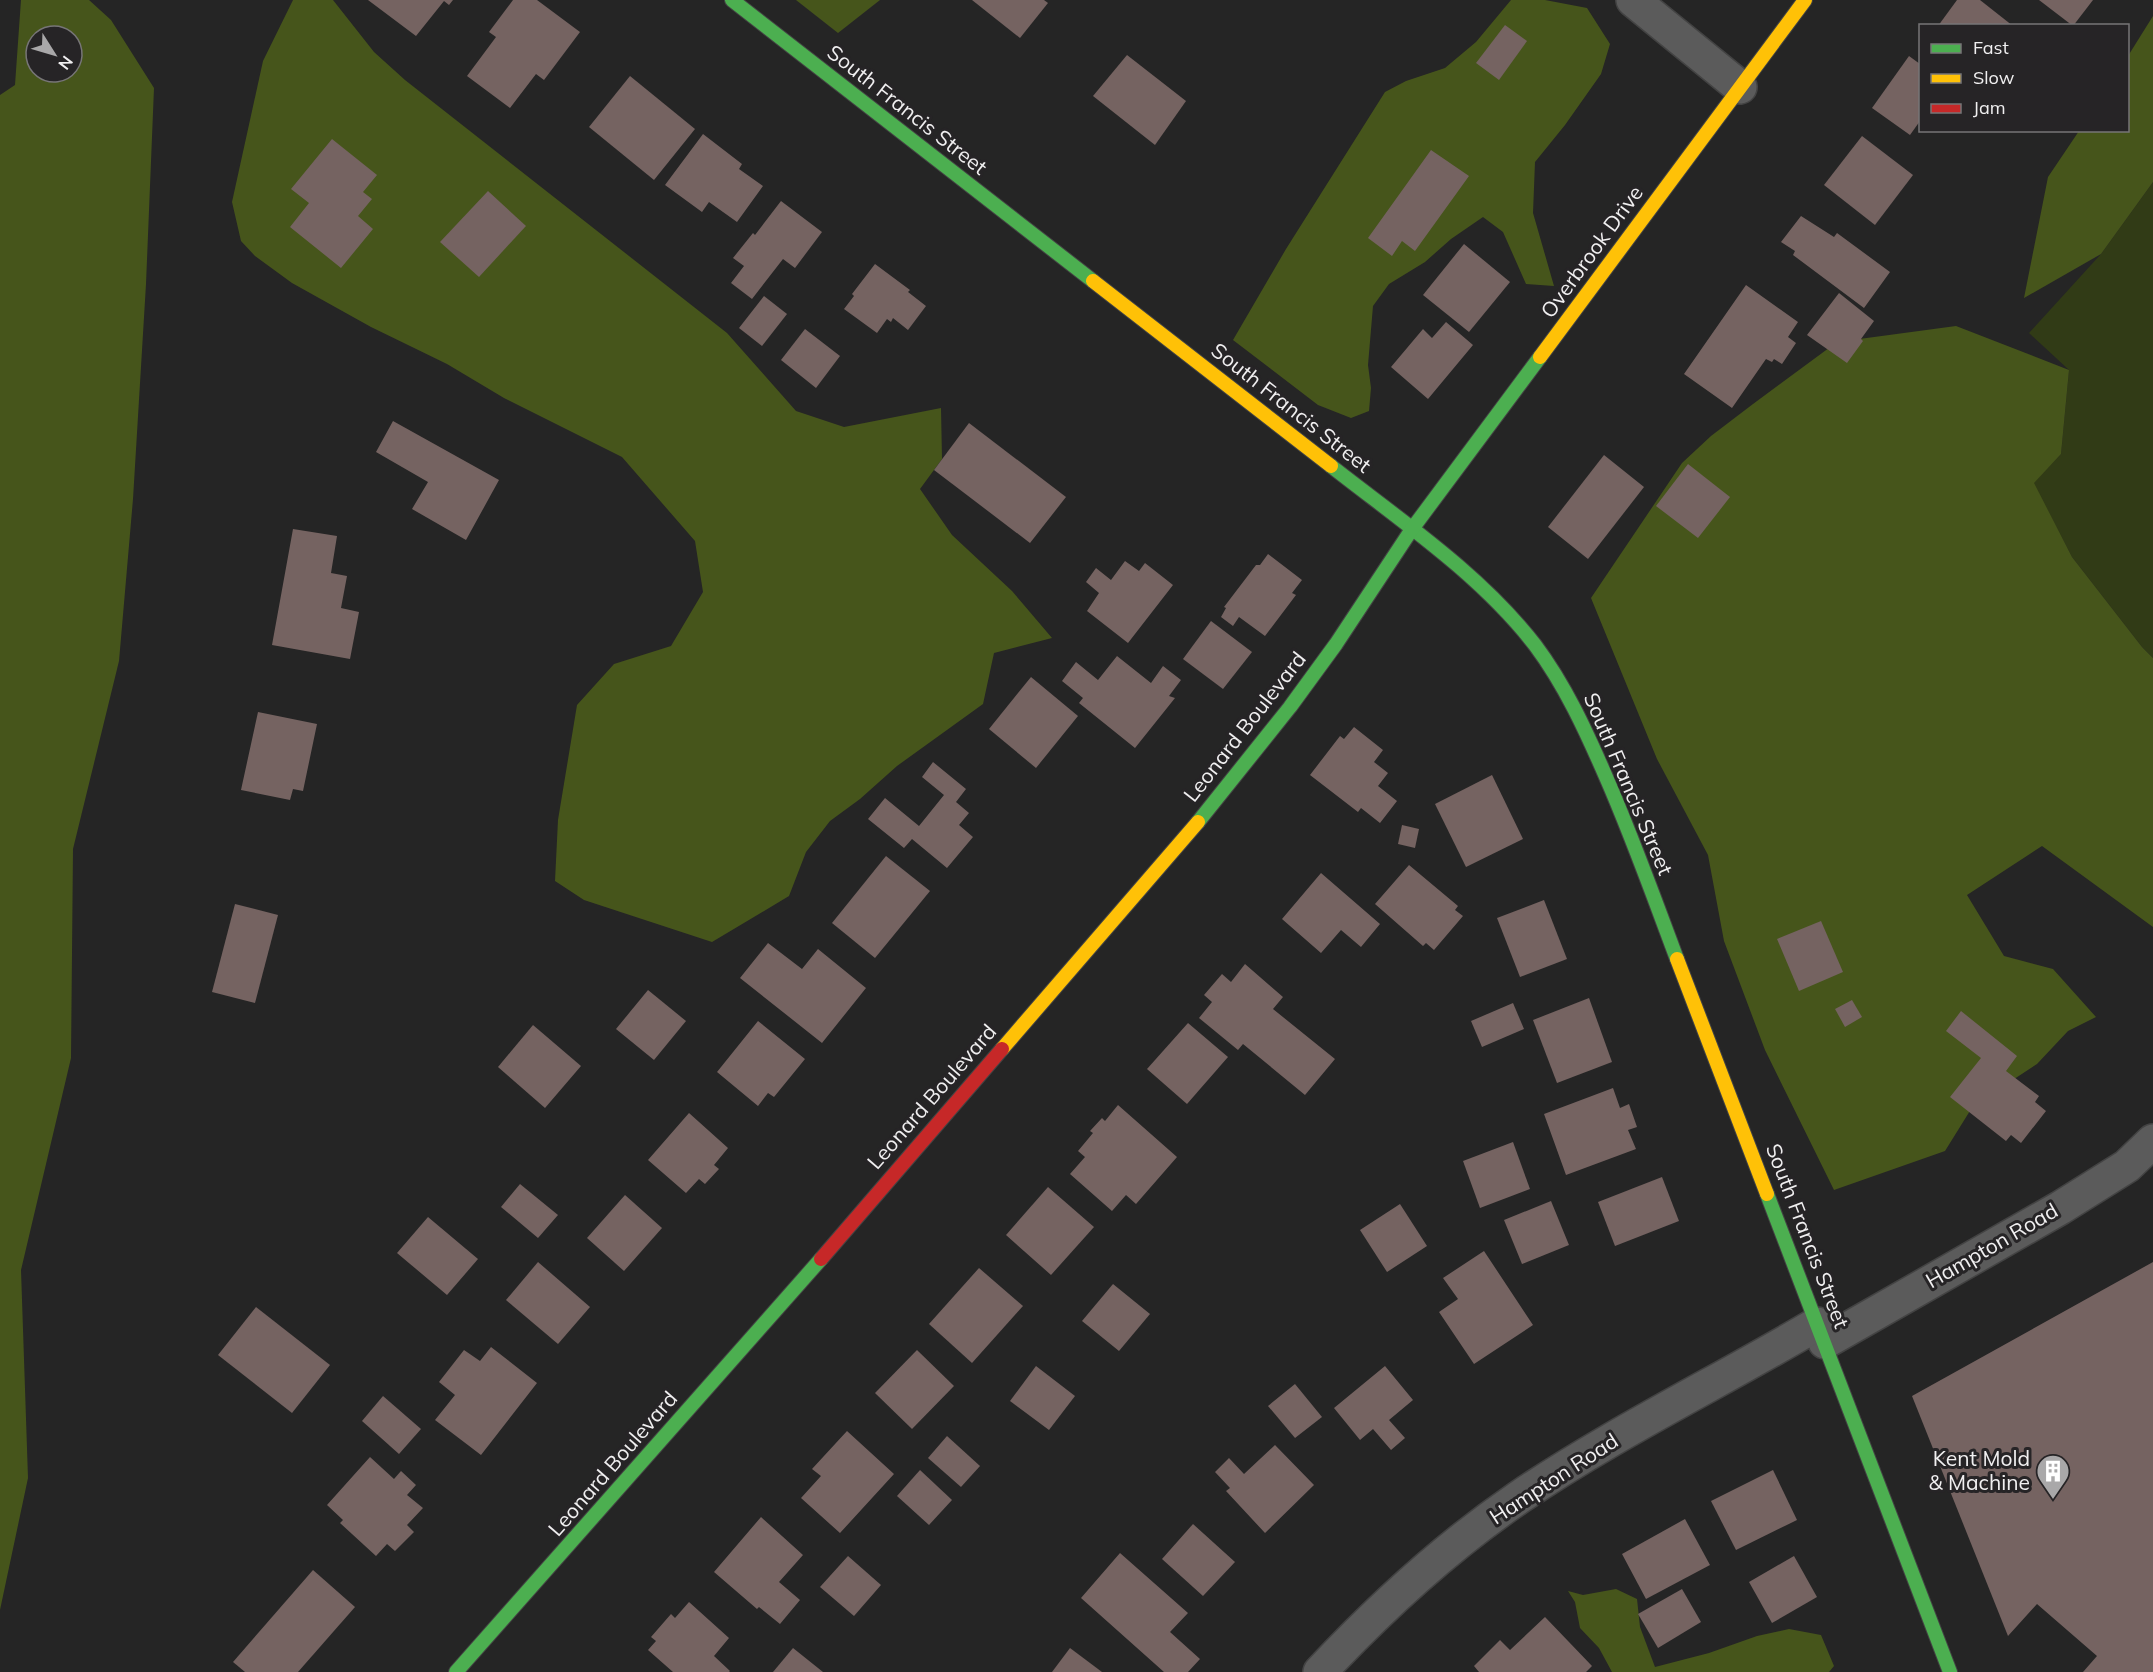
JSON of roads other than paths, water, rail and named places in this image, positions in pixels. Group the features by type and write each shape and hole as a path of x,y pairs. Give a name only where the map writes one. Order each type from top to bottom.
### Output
{"street":[{"name":"South Francis Street","path":"732,0 1412,529 1486,591 1542,656 1584,725 1623,816 1950,1672"},
{"path":"1633,0 1740,87"},
{"name":"Overbrook Drive","path":"1412,529 1805,0"},
{"name":"Leonard Boulevard","path":"456,1672 762,1327 1203,816 1290,707 1336,644 1412,529"},
{"name":"Hampton Road","path":"1320,1672 1369,1620 1438,1558 1519,1498 1616,1439 2060,1208 2127,1166 2153,1141"}],"place":[{"name":"Kent Mold & Machine","path":"2053,1500"}]}
